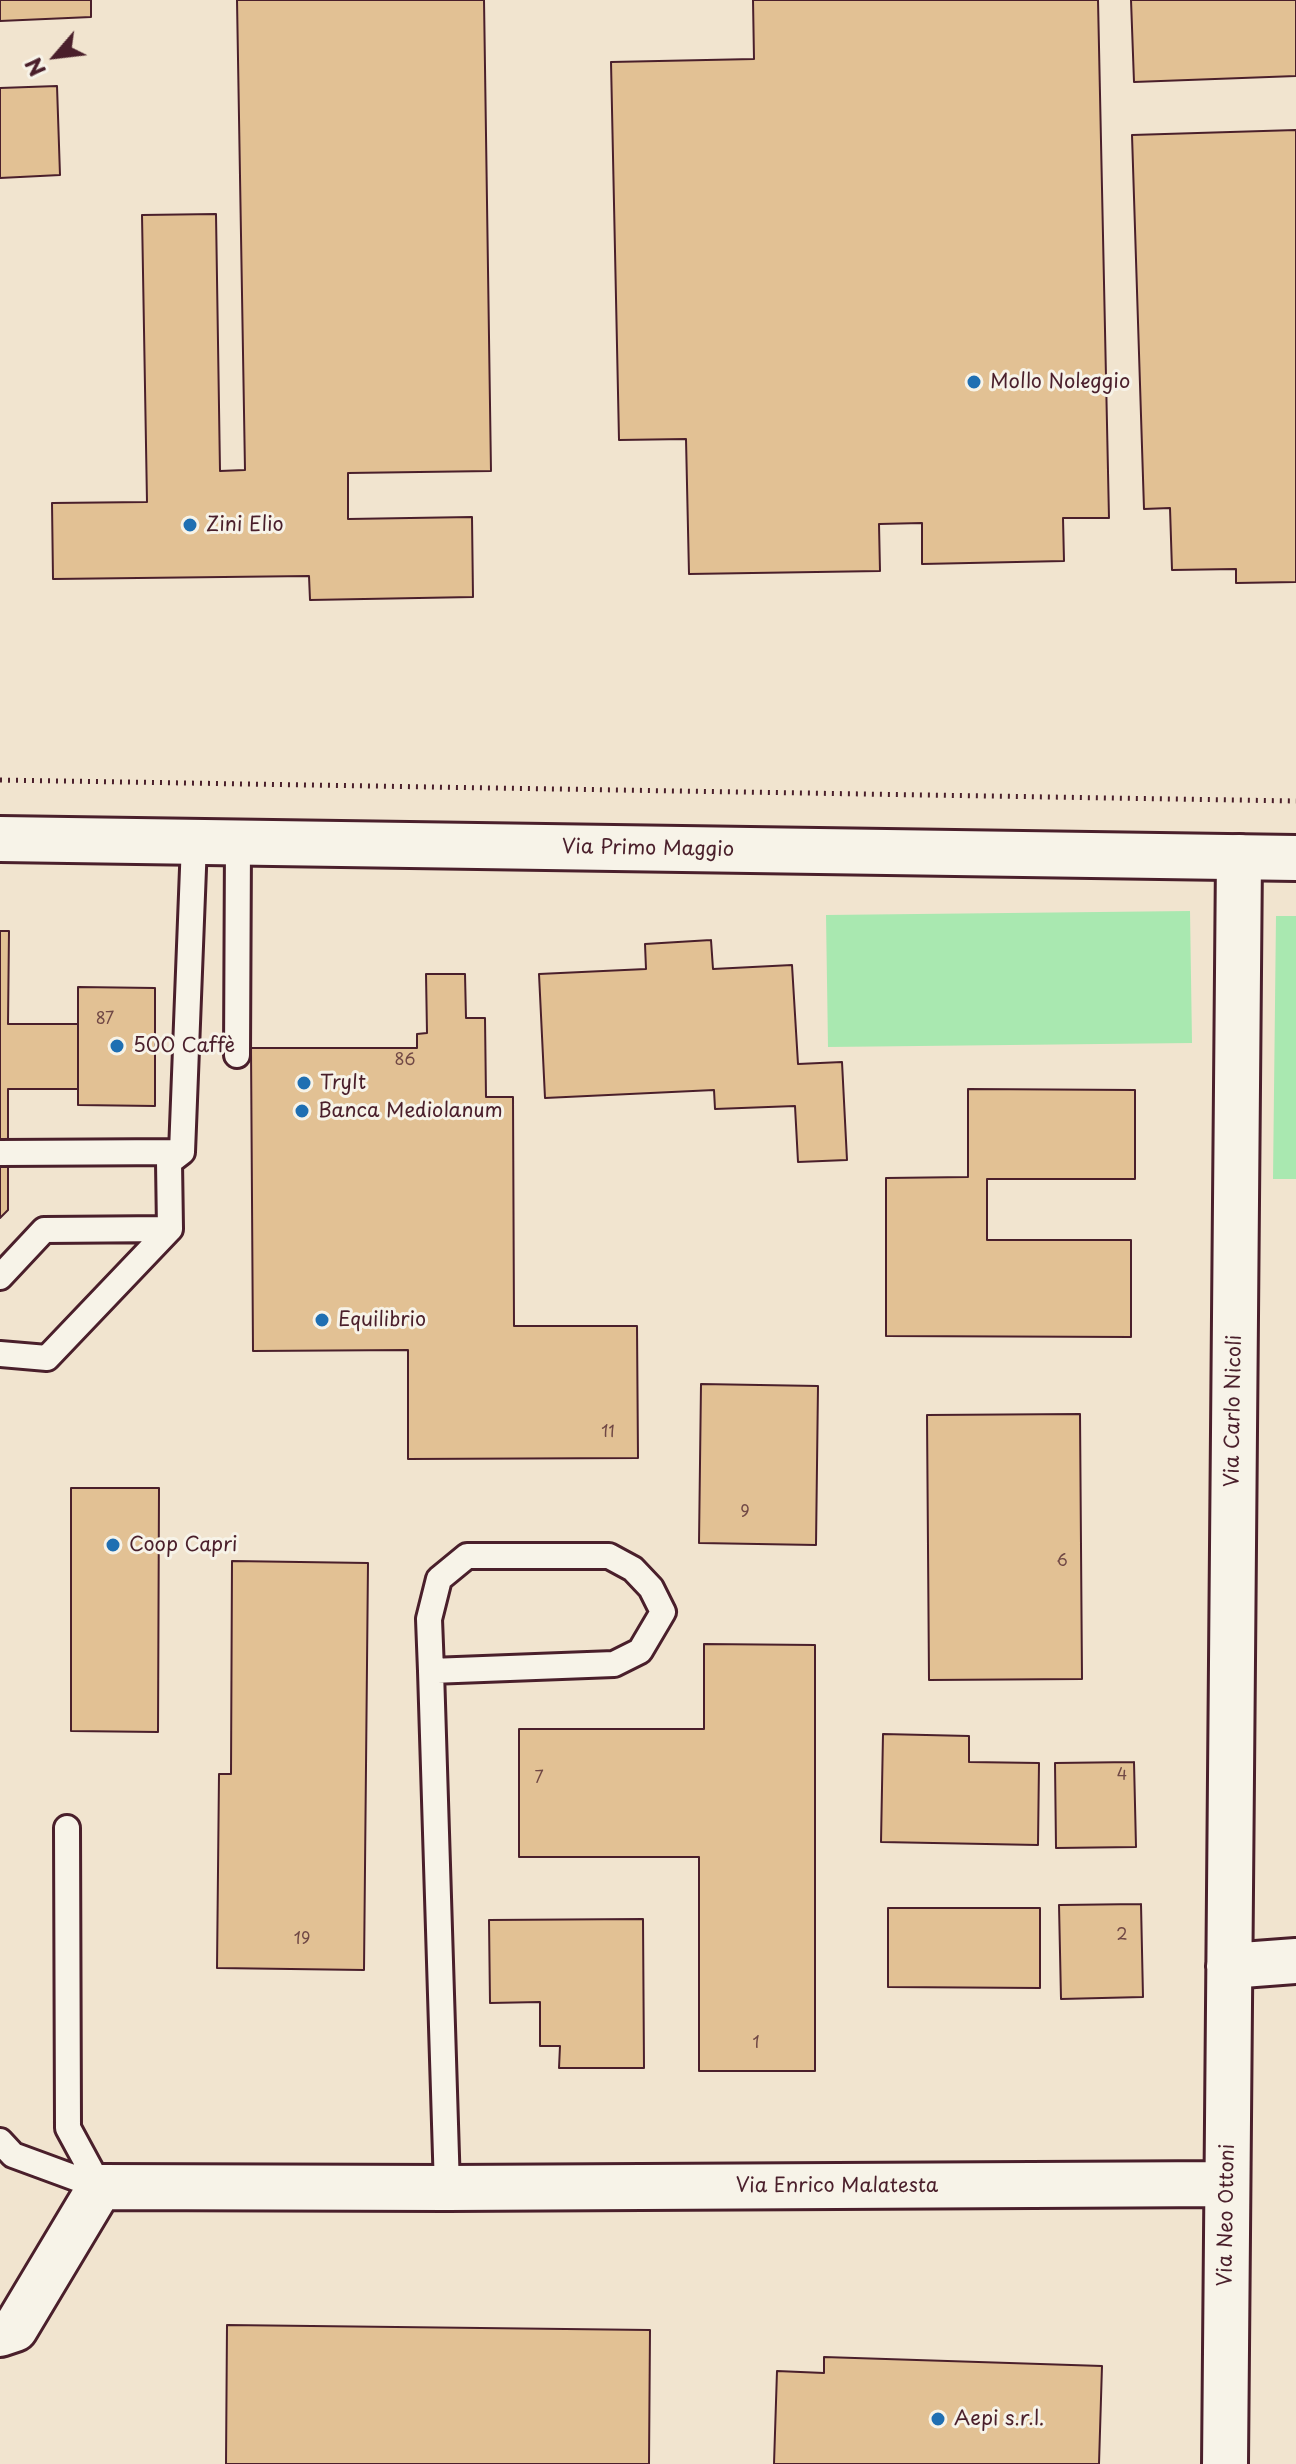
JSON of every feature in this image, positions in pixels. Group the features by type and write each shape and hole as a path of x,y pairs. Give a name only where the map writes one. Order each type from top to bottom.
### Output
{"street":[{"name":"Via Primo Maggio","path":"0,839 1296,858"},
{"name":"Via Carlo Nicoli","path":"1229,1966 1239,857"},
{"path":"1229,1966 1296,1961"},
{"name":"Via Neo Ottoni","path":"1225,2464 1229,1966"},
{"name":"Via Enrico Malatesta","path":"100,2187 1227,2184"},
{"path":"0,2334 15,2329 100,2187"}],"lane":[{"path":"182,1152 194,843"},
{"path":"237,1055 238,843"},
{"path":"0,1153 182,1152"},
{"path":"0,1354 47,1358 170,1229 169,1162 182,1152"},
{"path":"0,1277 44,1230 170,1229"},
{"path":"431,1671 614,1664 640,1651 663,1612 651,1588 633,1569 609,1556 467,1556 439,1579 429,1619 447,2188"},
{"path":"67,1828 68,2128 100,2187"},
{"path":"0,2141 13,2155 100,2187"}],"path":[{"path":"0,780 1296,801"}],"shaded area":[{"path":"0,0 1296,0 1296,2464 0,2464"}],"green space":[{"path":"1190,911 1192,1043 828,1047 826,915"},
{"path":"1276,916 1296,916 1296,1179 1273,1179"}],"building":[{"path":"0,0 91,0 91,17 0,21"},
{"path":"237,0 484,0 491,471 348,473 348,519 472,517 473,597 310,600 309,576 53,579 52,503 147,502 142,215 216,214 220,471 245,470"},
{"path":"753,0 1098,0 1109,518 1063,518 1064,561 922,564 922,523 879,524 880,571 689,574 686,439 619,440 611,62 754,59"},
{"path":"1131,0 1296,0 1296,76 1134,82"},
{"path":"57,86 60,175 0,178 0,88"},
{"path":"1296,130 1296,582 1236,583 1236,569 1172,570 1170,508 1144,509 1132,135"},
{"path":"0,931 9,931 8,1024 78,1024 78,1089 8,1089 8,1210 0,1218"},
{"path":"711,940 713,969 792,965 798,1064 842,1062 847,1160 798,1162 795,1106 715,1109 714,1090 545,1098 539,974 646,969 645,944"},
{"path":"426,974 465,974 466,1018 485,1018 486,1097 513,1097 514,1326 637,1326 638,1458 408,1459 408,1350 253,1351 251,1048 417,1048 417,1034 427,1033"},
{"path":"78,987 155,988 155,1106 78,1105"},
{"path":"968,1089 1135,1090 1135,1179 987,1179 987,1240 1131,1240 1131,1337 886,1336 886,1178 968,1177"},
{"path":"701,1384 818,1386 816,1545 699,1543"},
{"path":"1080,1414 1082,1679 929,1680 927,1415"},
{"path":"71,1488 159,1488 158,1732 71,1731"},
{"path":"232,1561 368,1563 364,1970 217,1968 219,1774 231,1774"},
{"path":"704,1644 815,1645 815,2071 699,2071 699,1857 519,1857 519,1729 704,1729"},
{"path":"883,1734 969,1736 969,1762 1039,1763 1038,1845 881,1842"},
{"path":"1134,1762 1136,1847 1056,1848 1055,1763"},
{"path":"1141,1904 1143,1997 1061,1999 1059,1905"},
{"path":"888,1908 1040,1908 1040,1988 888,1987"},
{"path":"643,1919 644,2068 559,2068 560,2046 540,2046 540,2002 490,2003 489,1920"},
{"path":"227,2325 650,2330 649,2464 226,2464"},
{"name":"Aepi s.r.l.","path":"824,2357 1102,2366 1099,2464 774,2464 777,2371 824,2373"}],"place":[{"name":"Mollo Noleggio","path":"974,382"},
{"name":"Zini Elio","path":"190,525"},
{"name":"500 Caffè","path":"117,1046"},
{"name":"TryIt","path":"304,1083"},
{"name":"Banca Mediolanum","path":"302,1111"},
{"name":"Equilibrio","path":"322,1320"},
{"name":"Coop Capri","path":"113,1545"},
{"name":"Aepi s.r.l.","path":"938,2419"}]}
